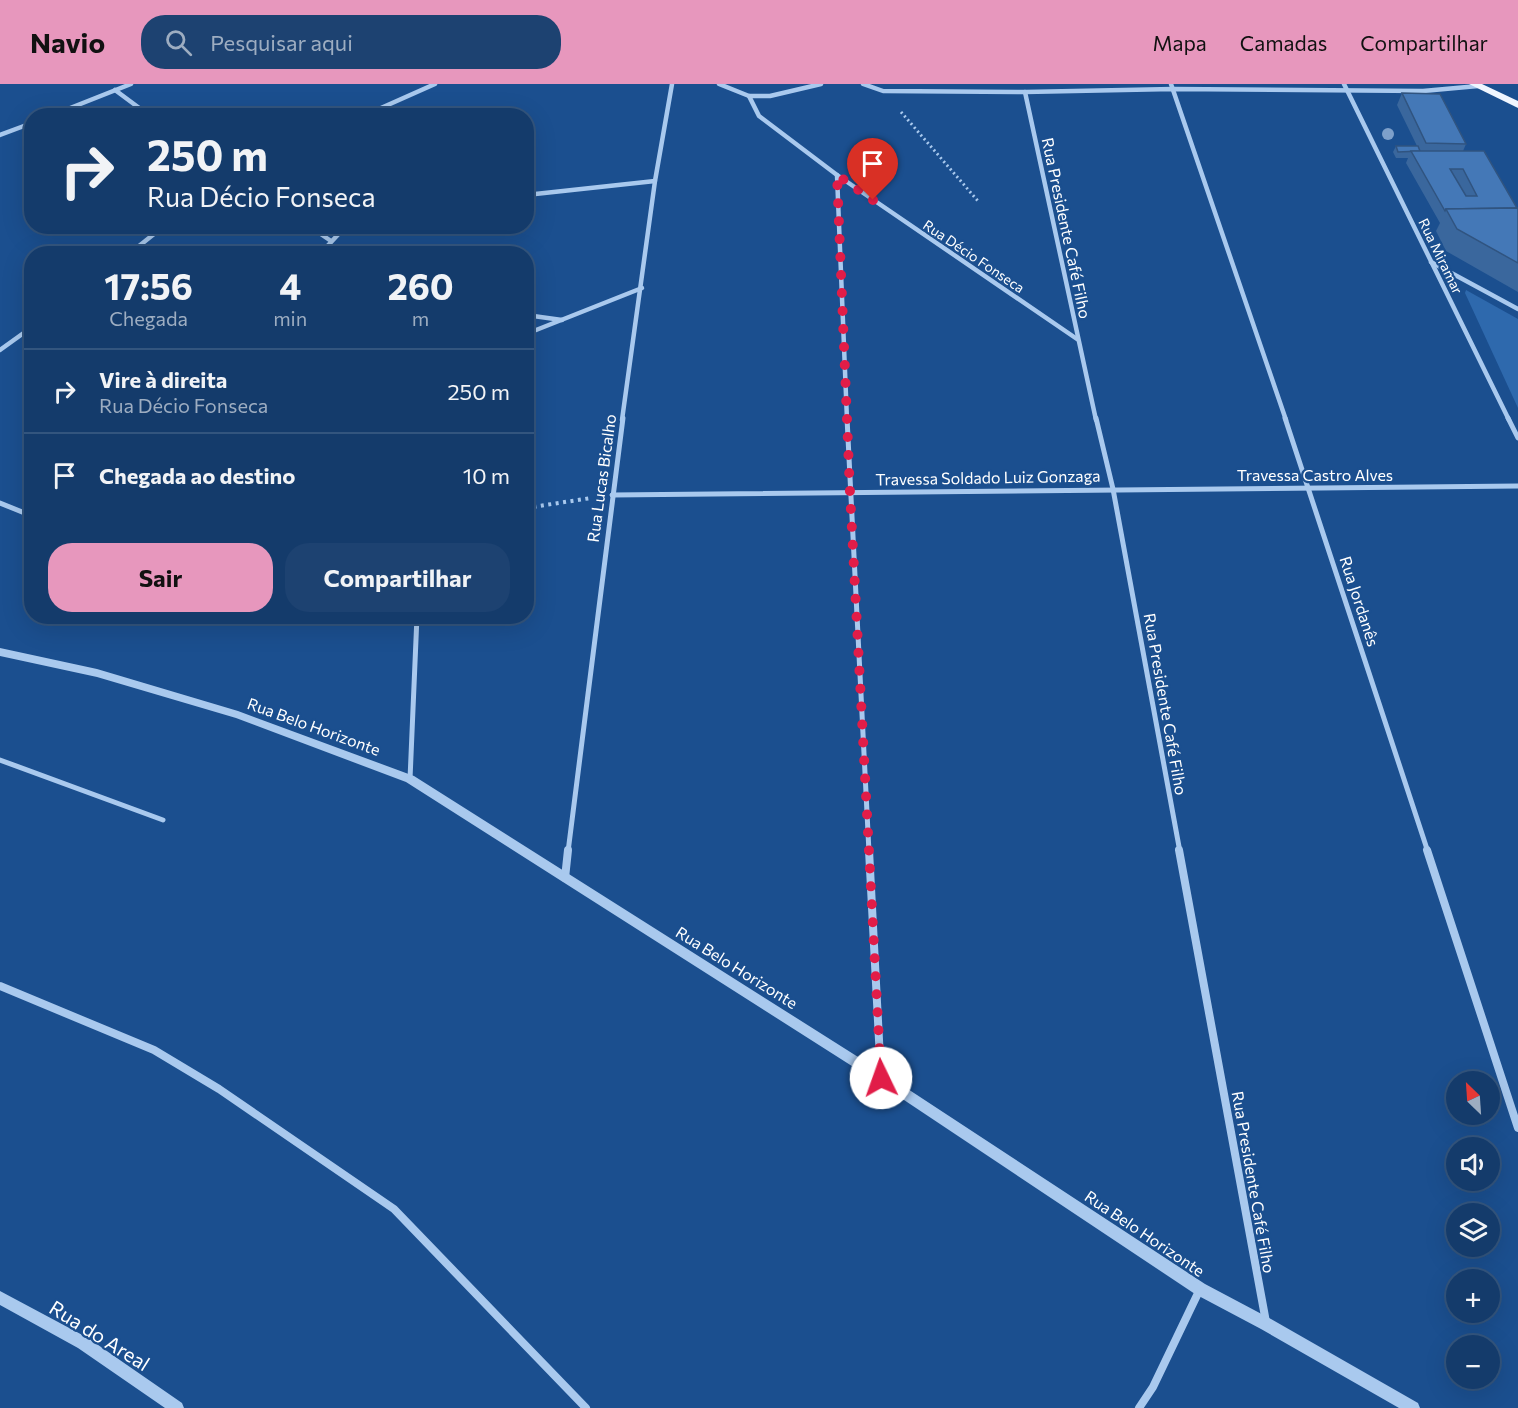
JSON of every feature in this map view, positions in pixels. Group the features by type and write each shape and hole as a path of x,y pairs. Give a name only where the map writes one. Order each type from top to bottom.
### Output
{"main road":[{"path":"1476,85 1518,105"}],"street":[{"path":"70,108 131,84"},
{"path":"381,108 435,84"},
{"name":"Rua Lucas Bicalho","path":"565,878 612,495 655,181 672,84"},
{"path":"719,84 749,96 770,96 820,84"},
{"path":"863,84 883,91 1025,92 1172,87 1423,91 1476,85"},
{"name":"Rua Miramar","path":"1344,84 1518,438"},
{"name":"Rua Jordanês","path":"1172,87 1309,486 1518,1128"},
{"path":"115,90 139,108"},
{"name":"Rua Presidente Café Filho","path":"1025,92 1077,339 1113,489 1266,1324"},
{"name":"Rua Décio Fonseca","path":"749,96 759,116 837,175 1077,339"},
{"path":"0,135 24,126"},
{"path":"837,175 850,493 881,1078"},
{"path":"534,194 655,181"},
{"path":"139,246 154,234"},
{"path":"325,234 333,238"},
{"path":"326,246 337,234"},
{"path":"1431,262 1518,309"},
{"path":"534,331 642,288"},
{"path":"534,316 562,320"},
{"path":"0,350 24,333"},
{"name":"Travessa Castro Alves","path":"1113,489 1518,486"},
{"name":"Travessa Soldado Luiz Gonzaga","path":"612,495 1113,489"},
{"path":"0,502 24,512"},
{"path":"410,779 417,624"},
{"name":"Rua Belo Horizonte","path":"0,652 97,673 238,715 410,779 881,1078 1200,1289 1413,1408"},
{"path":"0,760 163,820"},
{"path":"0,986 154,1050 219,1089 394,1209 586,1408"},
{"path":"1139,1408 1153,1388 1200,1289"},
{"name":"Rua do Areal","path":"0,1298 83,1343 177,1408"}],"path":[{"path":"883,91 978,201"},
{"path":"534,507 612,495"}],"shaded area":[{"path":"1466,290 1518,319 1518,408 1465,293"}],"building":[{"path":"1402,93 1440,94 1466,144 1426,143"},
{"path":"1396,146 1418,146 1420,151 1398,152"},
{"path":"1411,151 1484,151 1517,208 1446,209 1445,211","holes":["1450,169 1463,169 1477,196 1466,196"]},
{"path":"1518,208 1518,263 1457,229 1446,209"}],"route":[{"path":"873,200 837,175 850,493 881,1078"}]}
